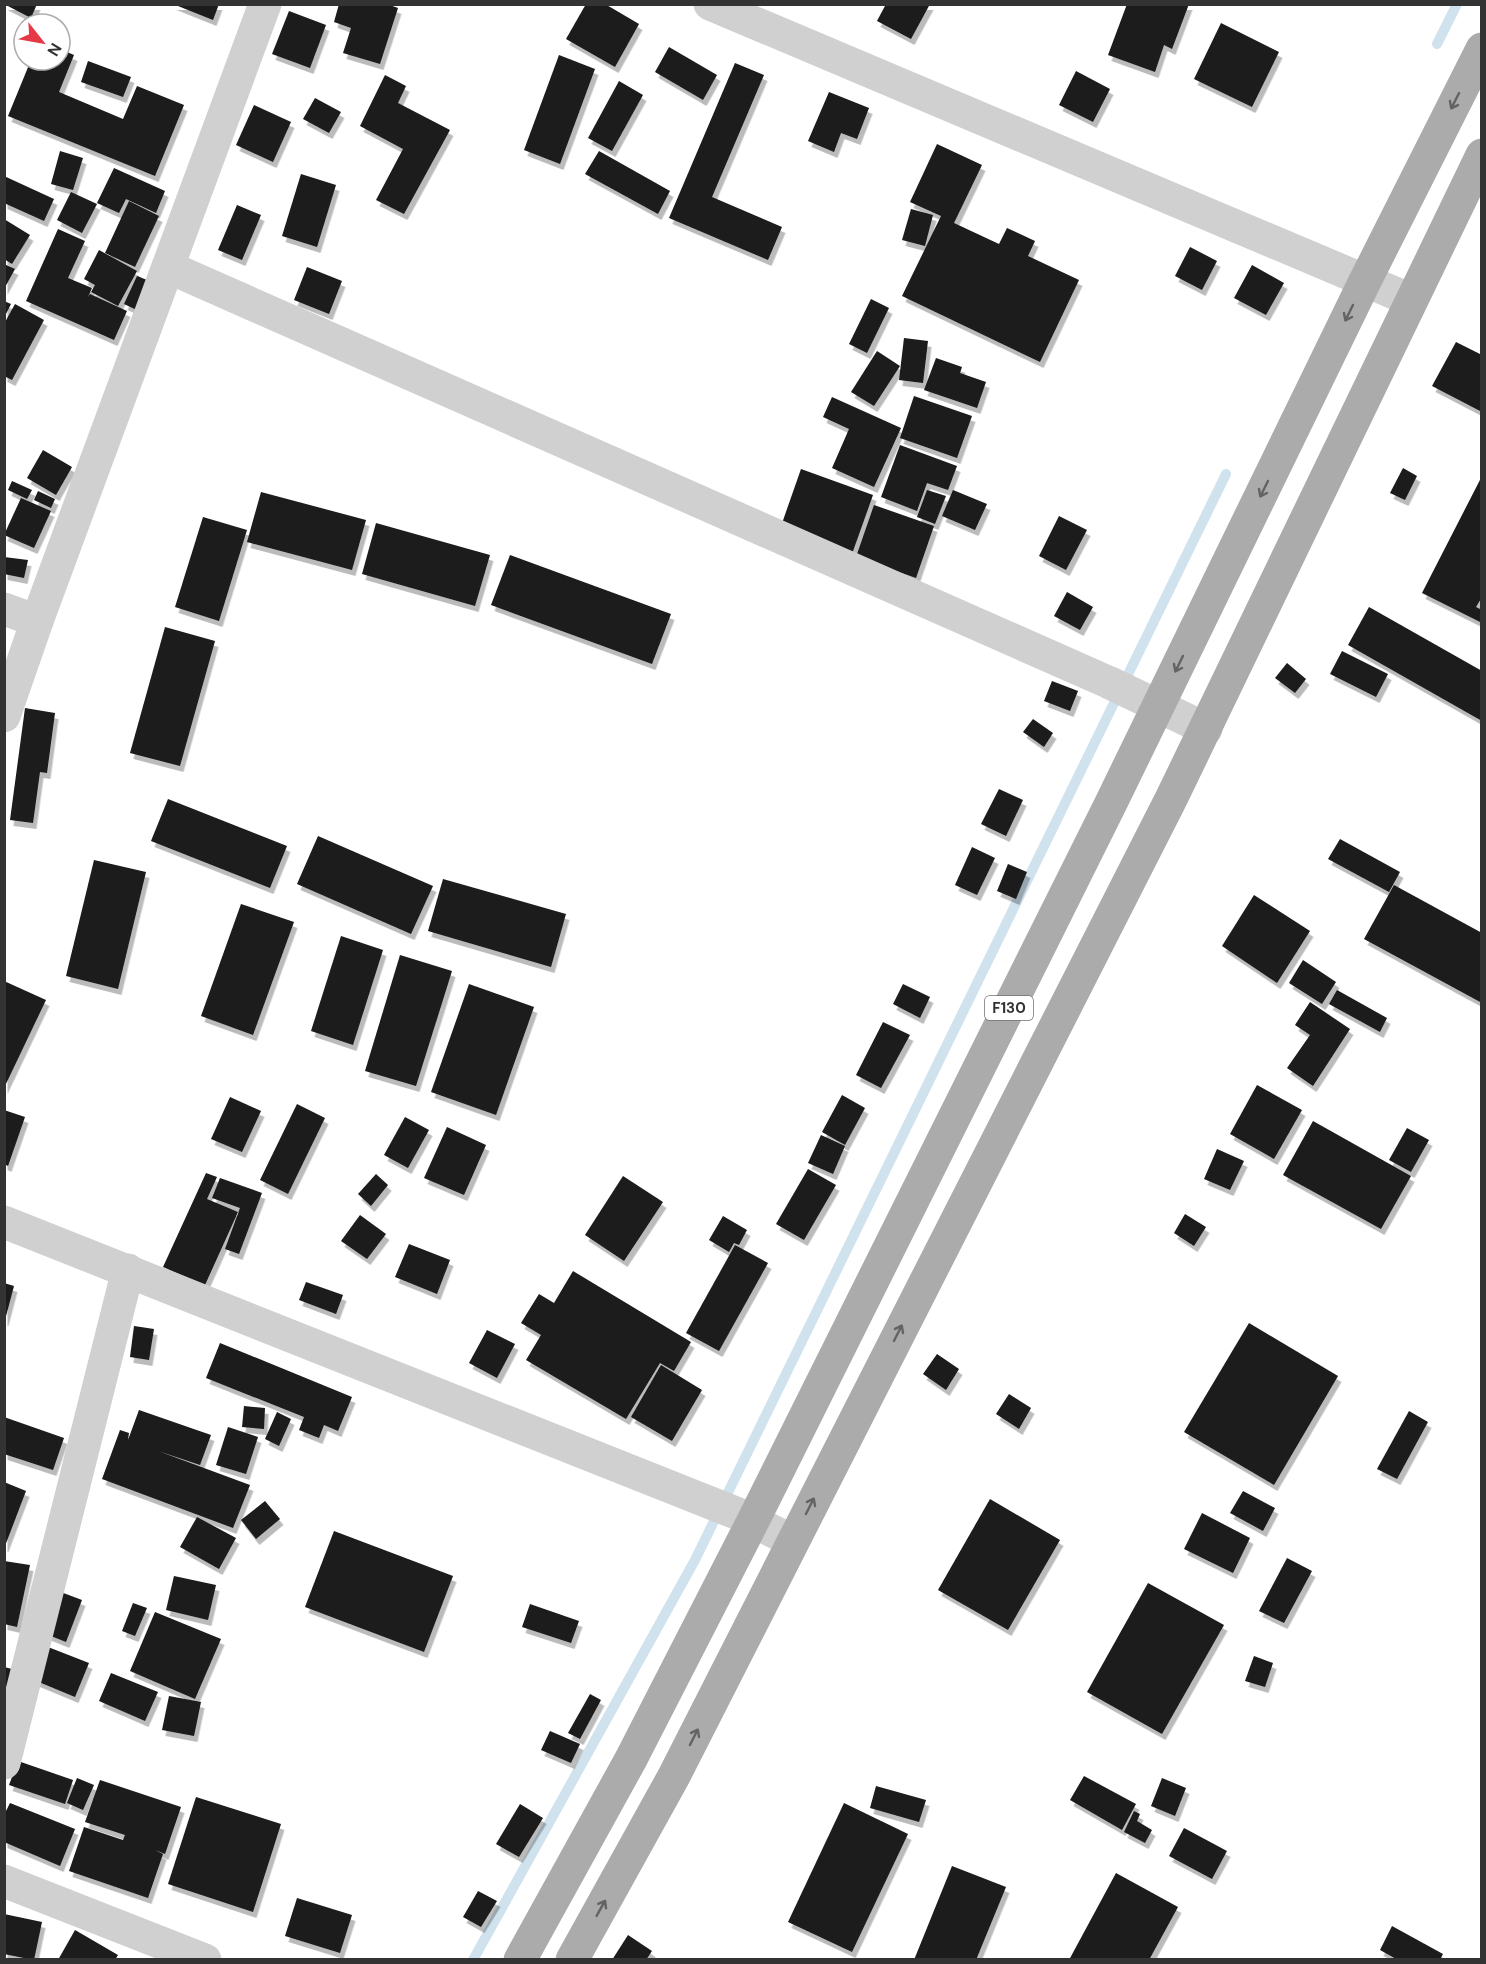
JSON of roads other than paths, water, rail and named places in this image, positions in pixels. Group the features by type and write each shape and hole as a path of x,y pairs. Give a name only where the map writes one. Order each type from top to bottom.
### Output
{"main road":[{"name":"F130","path":"520,1959 631,1759 1148,701 1482,49"},
{"name":"F130","path":"572,1959 674,1776 1206,729 1482,156"}],"street":[{"path":"4,716 265,4"},
{"path":"710,4 1411,300"},
{"path":"168,267 1108,682 1206,729"},
{"path":"4,609 37,621"},
{"path":"4,1222 702,1499 747,1518 792,1541"},
{"path":"4,1763 128,1270"},
{"path":"4,1881 205,1959"}],"waterway":[{"path":"1437,44 1457,4"},
{"path":"473,1960 695,1560 1226,474"}]}
